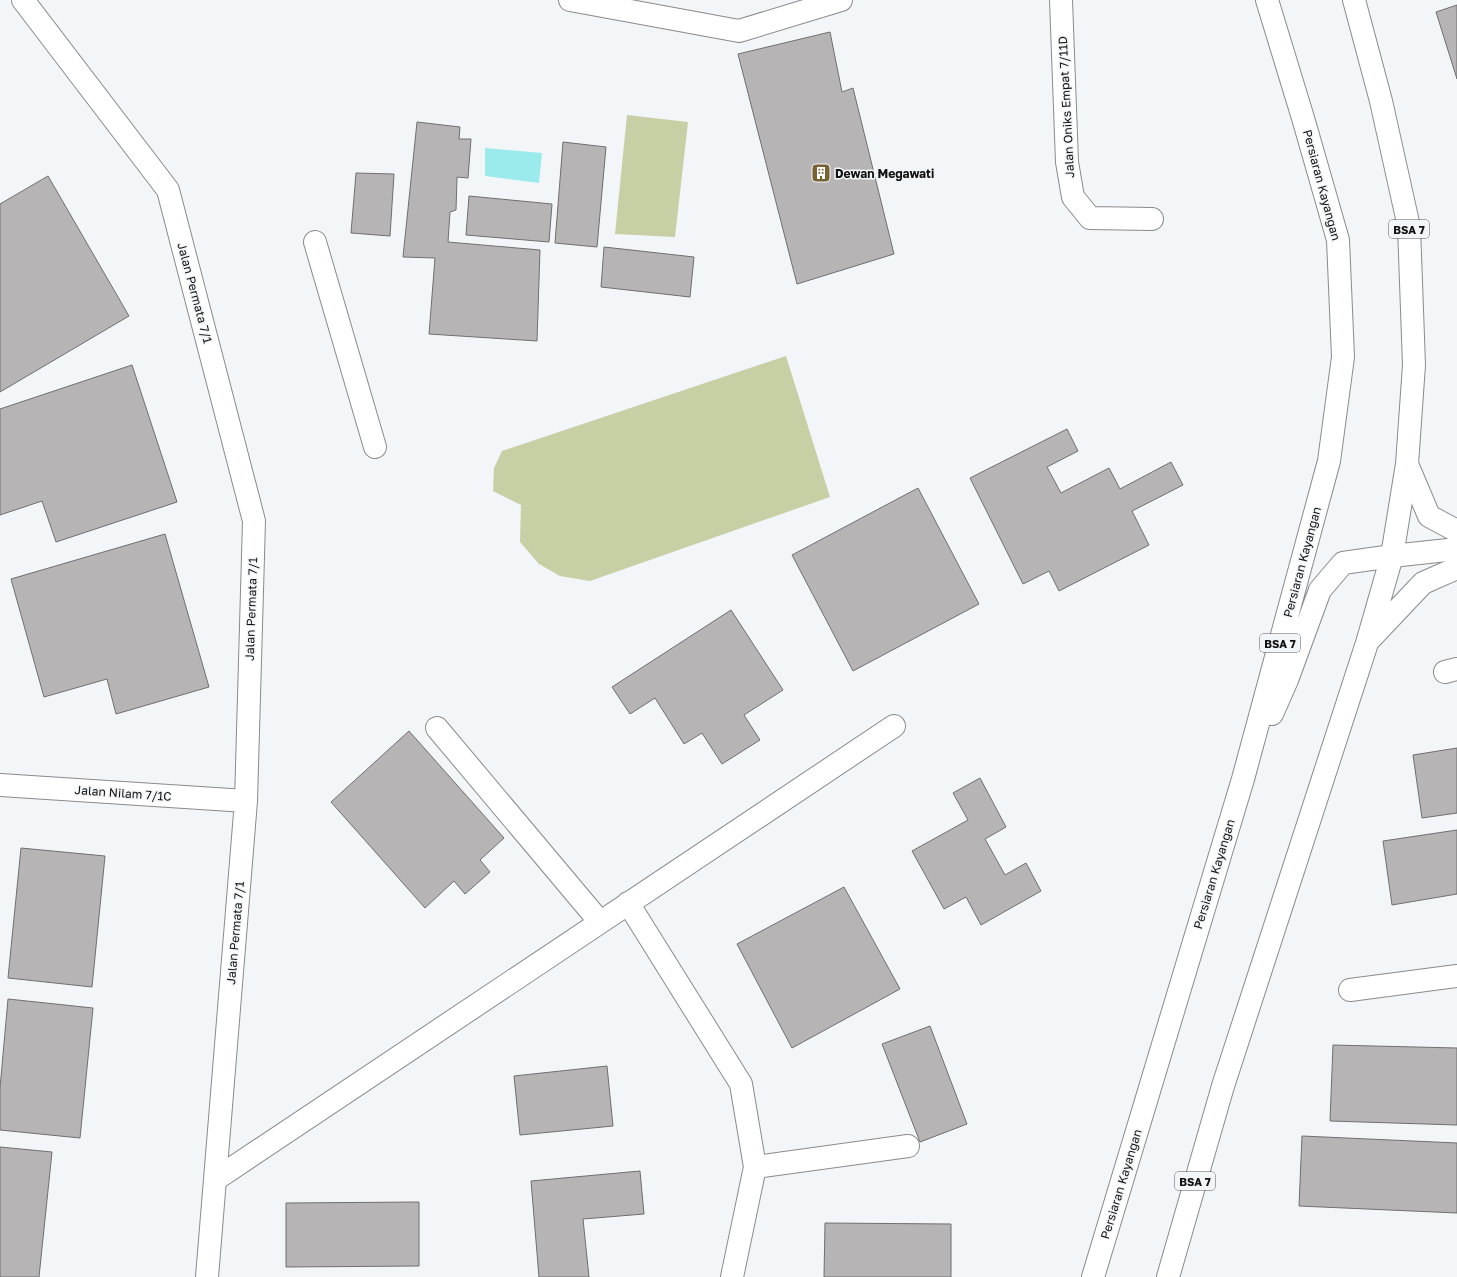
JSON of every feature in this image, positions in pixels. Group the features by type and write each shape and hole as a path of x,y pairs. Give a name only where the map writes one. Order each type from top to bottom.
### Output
{"street":[{"name":"Jalan Permata 7/1","path":"23,0 168,190 254,521 246,801 207,1277"},
{"path":"570,0 738,31 841,0"},
{"name":"Jalan Oniks Empat 7/11D","path":"1061,0 1067,162 1073,197 1090,218 1152,219"},
{"name":"Persiaran Kayangan","path":"1093,1277 1243,779 1329,461 1343,358 1338,240 1267,0"},
{"name":"BSA 7","path":"1168,1277 1223,1086 1367,643 1392,556 1407,464 1414,365 1409,227 1381,101 1354,0"},
{"path":"315,242 375,447"},
{"path":"1407,464 1429,516 1457,531"},
{"path":"1243,779 1287,680 1320,590 1343,564 1392,556 1457,549"},
{"path":"1367,643 1423,583 1457,568"},
{"path":"216,1179 894,726"},
{"path":"437,728 600,922"},
{"name":"Jalan Nilam 7/1C","path":"0,785 246,801"},
{"path":"628,903 741,1084 755,1167 732,1277"},
{"path":"1350,990 1457,976"},
{"path":"755,1167 908,1146"}],"green space":[{"path":"627,115 688,122 675,237 615,234"},
{"path":"786,356 830,497 590,581 560,576 539,564 520,542 521,505 493,491 494,468 502,451"}],"water":[{"path":"485,148 542,153 539,183 485,176"}],"building":[{"path":"1457,5 1457,79 1436,12"},
{"name":"Dewan Megawati","path":"830,32 842,92 853,88 894,254 797,284 738,54"},
{"path":"417,122 460,127 459,139 471,139 468,178 457,177 456,210 450,212 448,242 540,250 537,341 429,334 435,258 403,257"},
{"path":"563,142 606,147 597,247 555,243"},
{"path":"356,173 394,174 390,236 351,233"},
{"path":"48,176 129,316 0,392 0,204"},
{"path":"469,196 552,204 549,242 466,235"},
{"path":"604,247 694,257 690,297 601,287"},
{"path":"132,365 177,502 56,542 42,501 0,515 0,409"},
{"path":"1067,429 1078,451 1047,467 1061,493 1109,468 1120,489 1171,462 1183,485 1132,511 1149,545 1059,591 1049,571 1023,584 970,478"},
{"path":"918,488 979,604 853,671 792,555"},
{"path":"165,534 209,687 116,714 107,679 44,697 11,579"},
{"path":"731,610 783,690 744,715 760,740 722,764 702,733 684,744 655,698 630,714 612,687"},
{"path":"409,731 504,838 480,860 490,872 465,894 454,881 425,908 331,802"},
{"path":"1457,748 1457,813 1422,818 1413,755"},
{"path":"980,778 1006,827 985,839 1005,875 1026,863 1041,891 981,925 966,897 944,909 912,851 968,820 953,793"},
{"path":"1457,830 1457,894 1392,905 1383,841"},
{"path":"21,848 105,856 92,987 8,978"},
{"path":"844,887 900,989 792,1048 737,944"},
{"path":"8,999 93,1008 80,1138 0,1130 0,1088"},
{"path":"930,1026 967,1124 920,1142 882,1044"},
{"path":"1333,1045 1457,1048 1457,1125 1330,1121"},
{"path":"607,1066 613,1126 520,1135 514,1076"},
{"path":"1302,1136 1457,1143 1457,1213 1299,1206"},
{"path":"0,1147 52,1152 39,1277 0,1277"},
{"path":"640,1171 644,1214 583,1219 589,1277 539,1277 531,1181"},
{"path":"419,1202 419,1266 286,1267 286,1203"},
{"path":"825,1223 951,1224 951,1277 824,1277"}],"place":[{"name":"Dewan Megawati","path":"821,173"}]}
